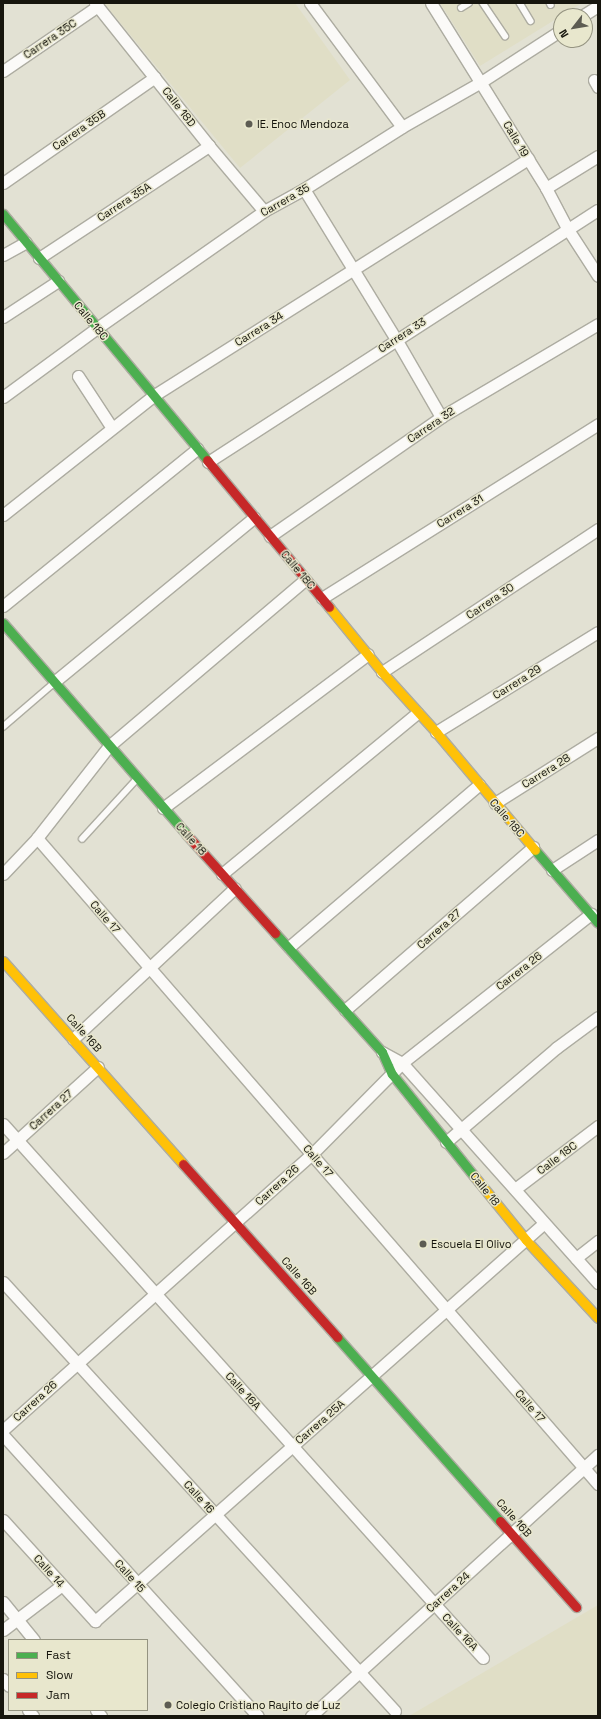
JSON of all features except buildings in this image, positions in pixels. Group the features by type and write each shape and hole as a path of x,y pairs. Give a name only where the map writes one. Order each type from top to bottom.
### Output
{"street":[{"path":"310,3 402,127"},
{"name":"Calle 19","path":"431,3 546,188 567,228 598,276"},
{"name":"Carrera 35C","path":"3,71 96,5"},
{"name":"Calle 18D","path":"96,5 209,146 264,211"},
{"name":"Carrera 35","path":"3,397 97,328 264,211 304,189 402,127 481,82 553,35"},
{"name":"Carrera 35B","path":"3,183 155,77"},
{"name":"Carrera 35A","path":"39,258 209,146"},
{"path":"546,188 598,156"},
{"name":"Carrera 34","path":"3,515 153,396 528,160"},
{"path":"304,189 354,269 441,417"},
{"name":"Carrera 33","path":"208,462 567,228 598,210"},
{"name":"Calle 18C","path":"3,214 382,672 417,713 436,732 494,803 594,919"},
{"path":"3,255 26,242"},
{"path":"3,317 58,281"},
{"name":"Carrera 32","path":"270,536 441,417 598,324"},
{"path":"78,376 112,428"},
{"name":"Carrera 31","path":"322,598 598,424"},
{"path":"3,606 197,449"},
{"path":"54,682 254,518"},
{"name":"Carrera 30","path":"382,672 598,529"},
{"path":"3,874 37,838 109,746 305,580"},
{"name":"Calle 18","path":"3,623 163,808 382,1052 392,1074 446,1142 526,1240 598,1318"},
{"name":"Carrera 29","path":"436,732 598,632"},
{"path":"163,808 368,654"},
{"path":"222,874 417,713"},
{"name":"Carrera 28","path":"494,803 598,738"},
{"path":"289,948 479,785"},
{"name":"Calle 17","path":"37,838 312,1154 446,1311 598,1484"},
{"path":"552,870 598,840"},
{"name":"Carrera 27","path":"344,1010 533,847"},
{"path":"73,1039 235,888"},
{"name":"Carrera 26","path":"3,1430 312,1154 402,1063 594,919"},
{"name":"Calle 16B","path":"3,961 576,1607"},
{"path":"446,1142 556,1048 598,1017"},
{"name":"Calle 18","path":"382,1052 402,1063 433,1100 461,1129 598,1283"},
{"name":"Carrera 27","path":"3,1153 98,1067"},
{"name":"Calle 16A","path":"3,1124 483,1658"},
{"name":"Calle 18C","path":"515,1189 598,1126"},
{"name":"Carrera 25A","path":"95,1621 544,1223"},
{"path":"576,1258 598,1241"},
{"name":"Calle 16","path":"3,1282 395,1711"},
{"name":"Calle 15","path":"3,1435 258,1716"},
{"name":"Carrera 24","path":"311,1716 598,1456"},
{"name":"Calle 14","path":"3,1520 95,1621"},
{"path":"3,1630 62,1585"},
{"path":"3,1602 33,1639"}],"lane":[{"path":"461,8 469,3"},
{"path":"482,3 505,36"},
{"path":"520,3 531,21"},
{"path":"3,727 54,682"},
{"path":"82,840 138,779"}],"shaded area":[{"name":"IE. Enoc Mendoza","path":"104,3 295,3 350,80 240,168"},
{"path":"440,3 582,3 574,8 553,8 553,21 480,66"},
{"path":"598,1605 598,1716 409,1716"}],"traffic: fast":[{"path":"3,214 207,460"},
{"path":"3,623 187,835"},
{"path":"535,850 598,923"},
{"path":"275,933 382,1052 392,1074 474,1176"},
{"path":"337,1337 500,1521"}],"traffic: slow":[{"path":"329,607 382,672 436,732 535,850"},
{"path":"3,961 183,1164"},
{"path":"474,1176 526,1240 598,1318"}],"traffic: jam":[{"path":"207,460 329,607"},
{"path":"187,835 275,933"},
{"path":"183,1164 337,1337"},
{"path":"500,1521 576,1607"}],"place":[{"name":"IE. Enoc Mendoza","path":"249,124"},
{"name":"Escuela El Olivo","path":"423,1244"},
{"name":"Colegio Cristiano Rayito de Luz","path":"168,1705"}]}
